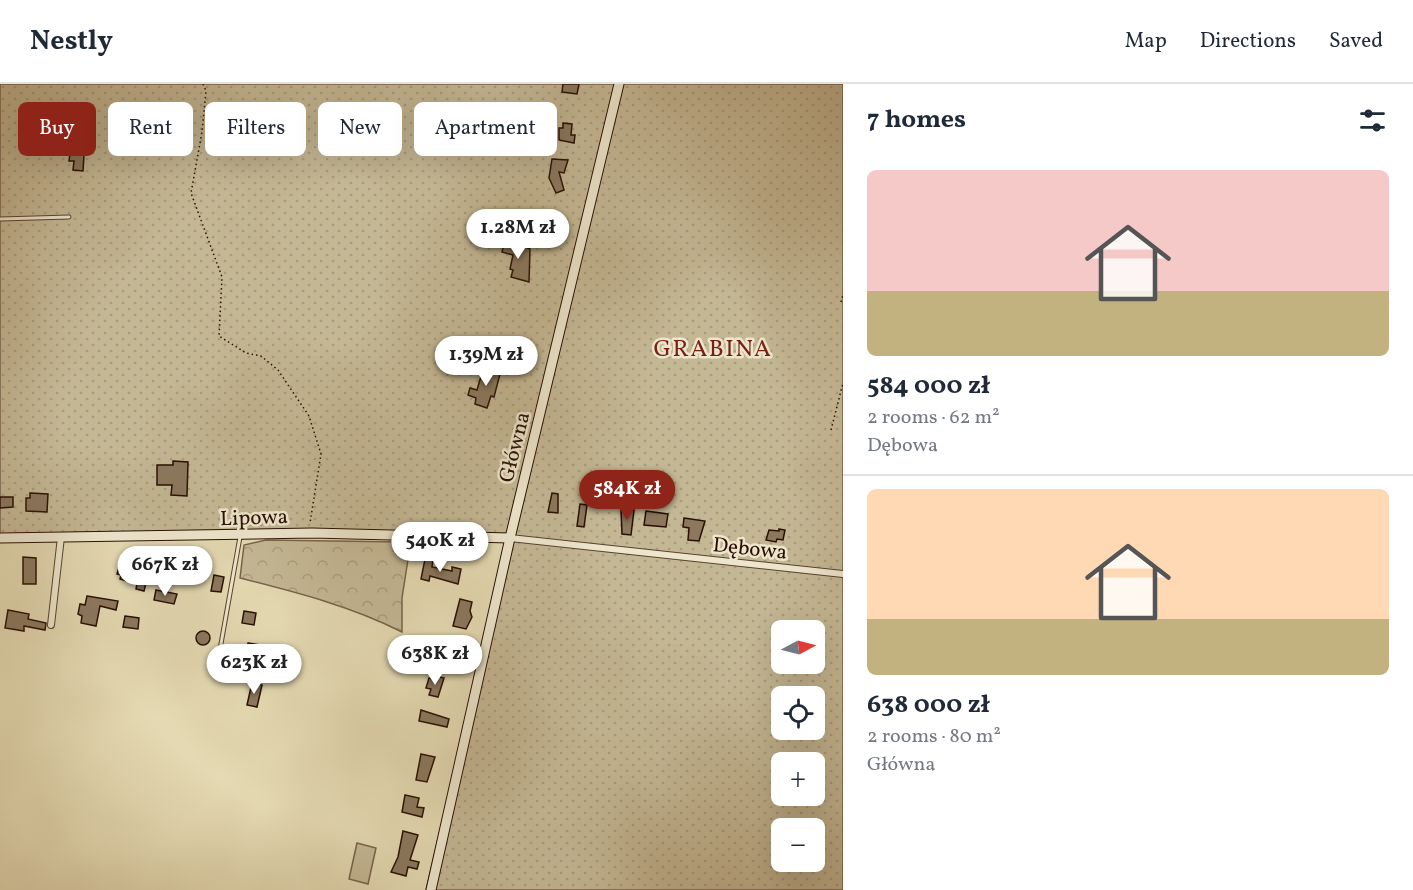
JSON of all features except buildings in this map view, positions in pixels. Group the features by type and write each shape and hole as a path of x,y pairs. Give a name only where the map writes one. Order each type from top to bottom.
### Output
{"street":[{"name":"Główna","path":"431,890 510,538 619,84"},
{"name":"Lipowa","path":"0,538 312,533 510,538"},
{"path":"51,625 61,537"},
{"name":"Dębowa","path":"510,538 843,574"}],"lane":[{"path":"0,219 69,218"},
{"path":"219,655 240,535"}],"path":[{"path":"203,84 206,91 202,132 191,193 222,277 219,336 246,353 261,356 278,370 309,416 321,453 310,524 312,533"},
{"path":"841,302 843,295"},
{"path":"831,430 843,383"}],"green space":[{"path":"0,84 843,84 843,890 426,890 509,536 0,537"},
{"path":"266,540 400,542 409,553 402,598 402,632 343,607 240,578 244,545"},
{"path":"357,843 376,848 368,884 349,879"}],"district":[{"name":"GRABINA","path":"713,348"}]}
